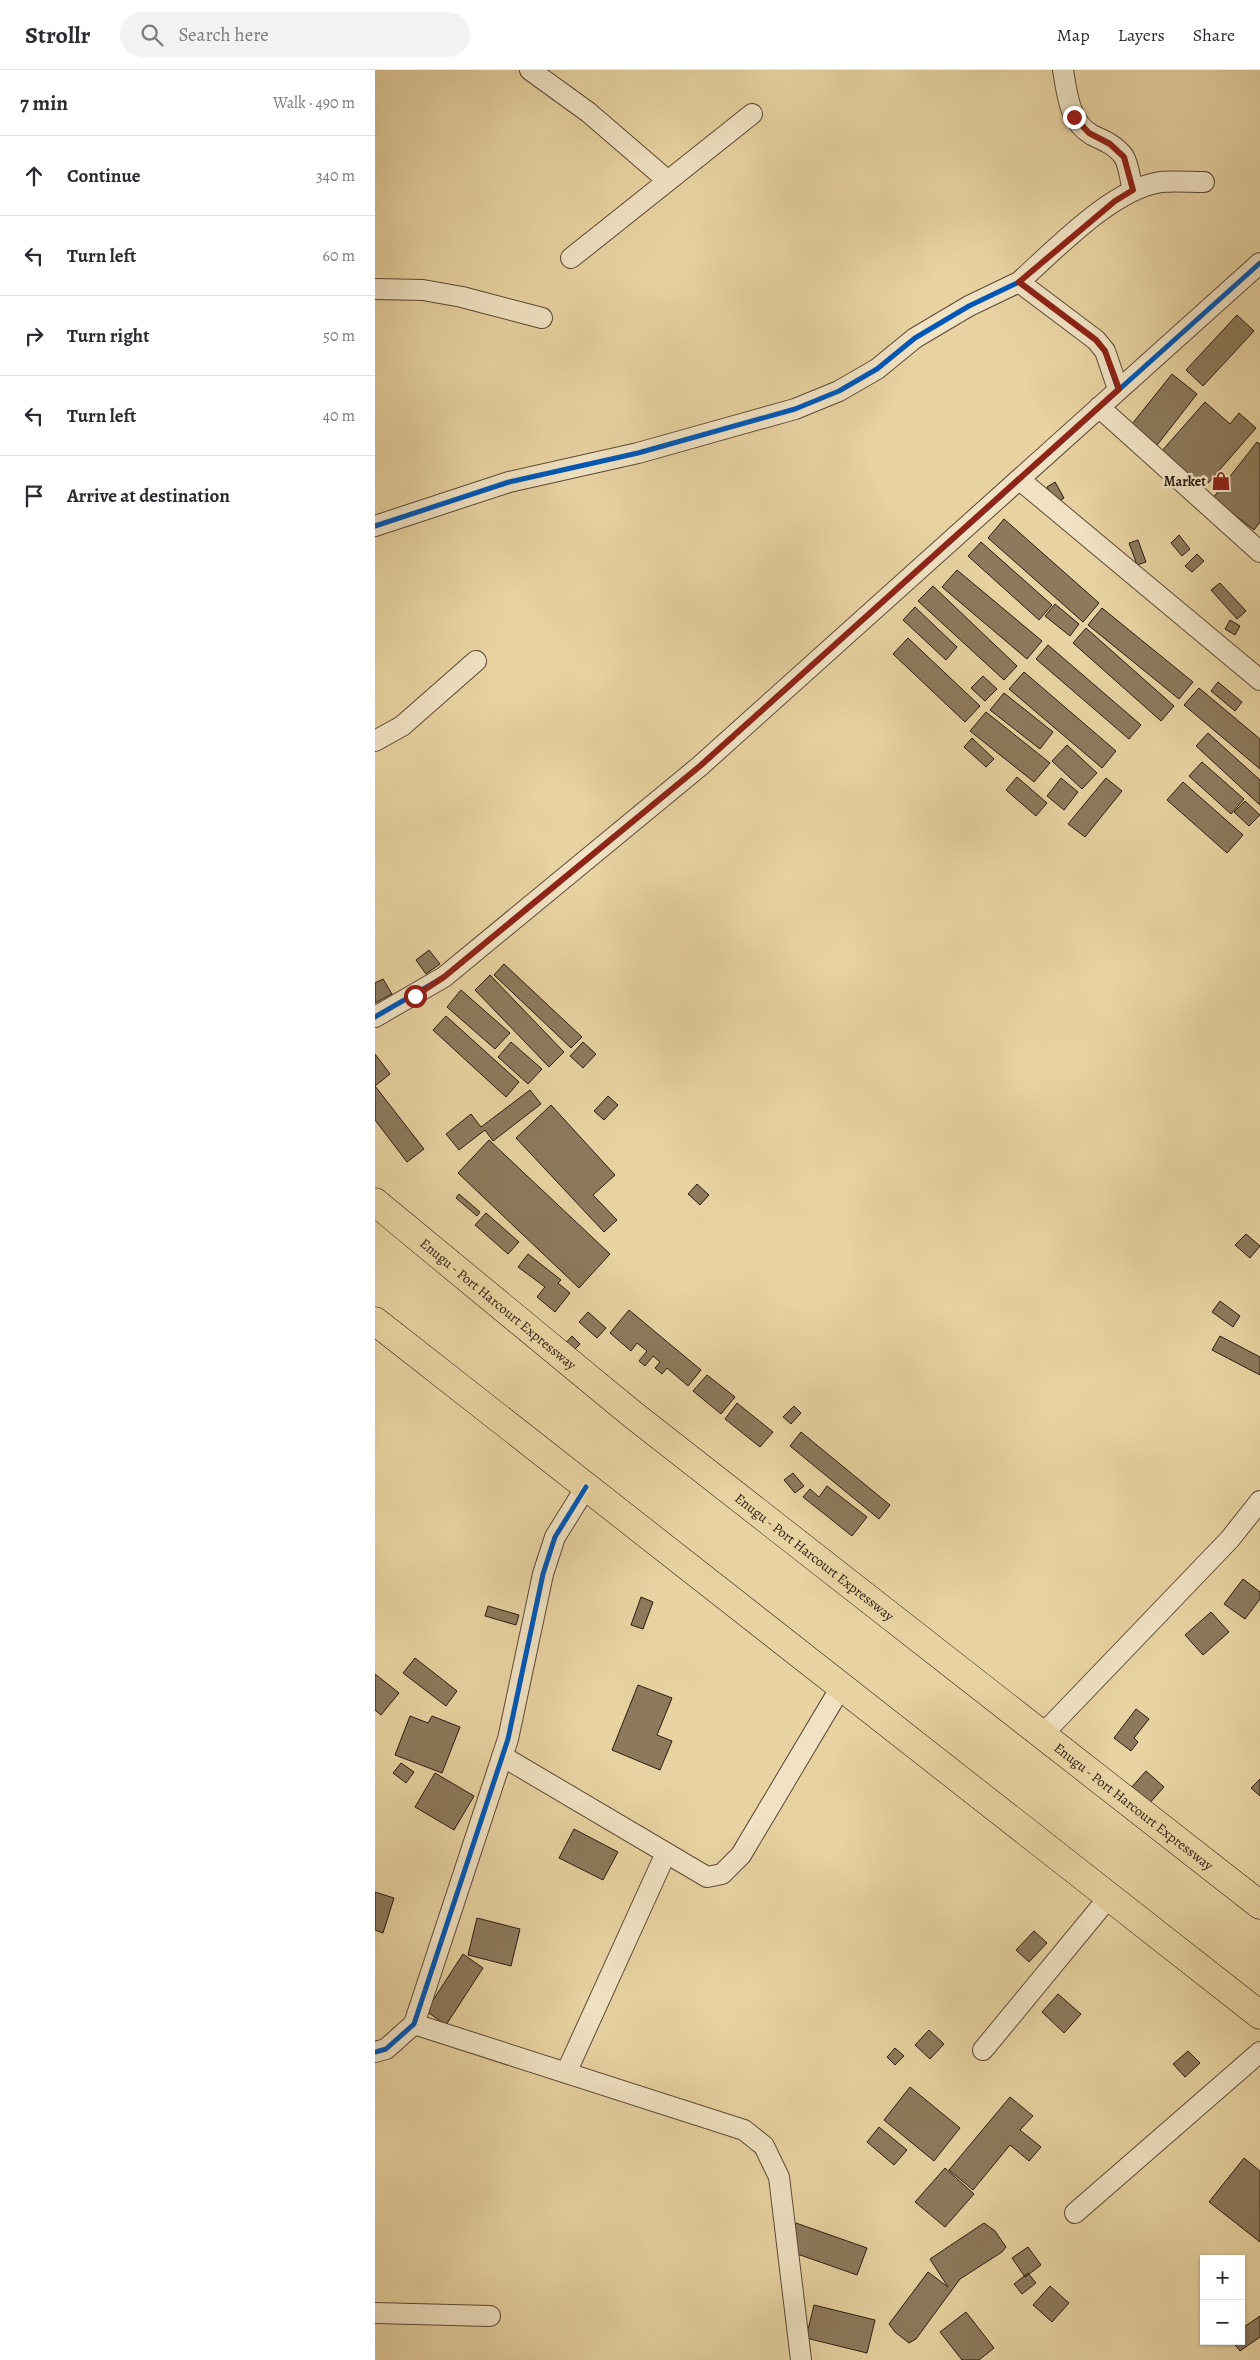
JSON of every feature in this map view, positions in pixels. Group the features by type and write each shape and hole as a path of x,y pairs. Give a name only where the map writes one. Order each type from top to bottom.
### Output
{"highway":[{"name":"Enugu - Port Harcourt Expressway","path":"375,1202 632,1414 1260,1905"},
{"path":"375,1321 1260,2015"}],"street":[{"path":"530,70 588,112 667,180"},
{"path":"1063,70 1068,98 1074,117 1089,133 1110,144 1124,157 1133,190"},
{"path":"571,258 752,114"},
{"path":"375,526 509,482 638,452 795,409 839,390 877,369 915,338 969,306 1019,282 1107,207 1133,190 1161,182 1204,182"},
{"path":"375,1017 444,977 700,766 1260,262"},
{"path":"1019,282 1096,340 1105,351 1119,389"},
{"path":"375,289 423,290 462,296 542,318"},
{"path":"1099,407 1260,552"},
{"path":"1020,480 1260,680"},
{"path":"375,741 402,726 476,661"},
{"path":"375,2052 386,2049 414,2024 508,1738 543,1574 555,1538 586,1487"},
{"path":"1043,1735 1230,1539 1260,1501"},
{"path":"502,1756 707,1877 722,1874 733,1865 841,1687"},
{"path":"566,2073 666,1853"},
{"path":"983,2050 1109,1898"},
{"path":"414,2024 745,2130 764,2146 779,2177 801,2360"},
{"path":"1075,2213 1260,2052"},
{"path":"375,2313 490,2316"}],"building":[{"path":"1237,315 1254,331 1203,386 1186,370"},
{"path":"1172,374 1197,394 1154,449 1128,429"},
{"path":"1205,402 1230,424 1239,413 1256,428 1202,490 1160,453"},
{"path":"1257,442 1260,444 1260,522 1254,530 1213,498"},
{"path":"1055,482 1064,498 1055,503 1047,487"},
{"path":"1004,519 1099,603 1083,622 988,538"},
{"path":"1179,535 1190,549 1182,556 1171,543"},
{"path":"1138,540 1146,562 1137,565 1129,543"},
{"path":"981,542 1052,605 1039,620 968,556"},
{"path":"1197,554 1204,561 1192,572 1185,566"},
{"path":"957,570 1042,641 1027,659 942,587"},
{"path":"1220,583 1246,611 1237,619 1211,590"},
{"path":"933,586 1017,666 1004,680 918,601"},
{"path":"1055,604 1079,624 1070,636 1045,616"},
{"path":"915,607 957,647 946,660 903,620"},
{"path":"1102,608 1193,682 1179,699 1088,625"},
{"path":"1230,620 1240,626 1235,635 1225,629"},
{"path":"1086,628 1174,706 1161,721 1073,643"},
{"path":"908,638 980,706 965,722 893,654"},
{"path":"1048,645 1141,725 1129,739 1036,659"},
{"path":"1024,672 1116,751 1102,768 1009,689"},
{"path":"983,676 997,689 985,701 971,688"},
{"path":"1218,682 1242,702 1235,711 1211,691"},
{"path":"1199,688 1260,739 1260,769 1184,705"},
{"path":"1004,693 1053,732 1040,749 990,710"},
{"path":"986,712 1050,763 1034,782 970,731"},
{"path":"1208,733 1260,780 1260,805 1196,746"},
{"path":"972,738 994,759 986,767 964,747"},
{"path":"1067,745 1097,773 1082,789 1052,761"},
{"path":"1202,762 1244,799 1231,814 1189,776"},
{"path":"1017,777 1047,803 1036,816 1006,790"},
{"path":"1061,778 1078,792 1064,810 1047,796"},
{"path":"1106,778 1122,791 1085,837 1068,824"},
{"path":"1183,782 1243,835 1227,853 1167,800"},
{"path":"1245,801 1260,815 1249,826 1234,812"},
{"path":"429,950 440,964 426,974 416,960"},
{"path":"504,964 582,1037 571,1048 494,975"},
{"path":"490,975 564,1052 549,1067 475,990"},
{"path":"383,979 392,994 375,1003 375,983"},
{"path":"461,990 510,1033 495,1049 447,1007"},
{"path":"446,1016 519,1082 506,1097 433,1030"},
{"path":"511,1042 542,1069 528,1084 498,1057"},
{"path":"583,1042 596,1054 583,1068 570,1056"},
{"path":"375,1054 390,1074 375,1086"},
{"path":"375,1086 424,1149 407,1162 375,1120"},
{"path":"530,1090 541,1104 493,1141 485,1130 459,1150 446,1134 471,1114 481,1127"},
{"path":"608,1096 618,1105 604,1120 594,1111"},
{"path":"551,1105 615,1175 593,1195 617,1220 604,1232 516,1138"},
{"path":"489,1140 610,1254 579,1288 458,1173"},
{"path":"697,1184 709,1195 700,1205 688,1194"},
{"path":"459,1194 480,1212 477,1216 456,1198"},
{"path":"486,1213 519,1242 508,1254 475,1225"},
{"path":"1246,1234 1260,1246 1250,1258 1235,1245"},
{"path":"528,1254 561,1280 558,1283 570,1293 555,1312 537,1297 545,1287 518,1267"},
{"path":"1220,1301 1240,1316 1233,1327 1212,1312"},
{"path":"629,1310 701,1370 688,1386 667,1368 662,1374 655,1368 660,1362 653,1356 645,1366 639,1361 647,1351 637,1343 631,1351 610,1333"},
{"path":"588,1312 606,1328 597,1338 579,1322"},
{"path":"572,1336 580,1344 571,1353 563,1346"},
{"path":"1220,1336 1260,1357 1260,1375 1212,1350"},
{"path":"707,1375 735,1397 721,1414 693,1391"},
{"path":"737,1403 773,1432 760,1447 725,1419"},
{"path":"794,1406 801,1413 791,1424 783,1417"},
{"path":"801,1432 890,1505 879,1519 790,1446"},
{"path":"793,1473 804,1486 795,1493 784,1480"},
{"path":"827,1486 867,1517 852,1536 803,1497 810,1489 819,1497"},
{"path":"1243,1579 1260,1592 1260,1599 1245,1619 1224,1604"},
{"path":"641,1597 653,1602 643,1629 631,1625"},
{"path":"488,1606 519,1615 516,1625 485,1616"},
{"path":"1211,1612 1229,1632 1203,1655 1185,1635"},
{"path":"415,1658 457,1691 446,1706 403,1673"},
{"path":"375,1674 399,1693 381,1715 375,1710"},
{"path":"638,1685 672,1698 657,1735 672,1741 660,1770 612,1750"},
{"path":"1136,1709 1149,1719 1134,1738 1138,1742 1131,1751 1114,1738"},
{"path":"410,1716 428,1723 432,1716 460,1727 442,1773 395,1755"},
{"path":"401,1763 414,1772 406,1783 393,1773"},
{"path":"1146,1771 1164,1787 1148,1805 1130,1789"},
{"path":"435,1773 474,1796 454,1830 415,1807"},
{"path":"1260,1779 1260,1796 1251,1788"},
{"path":"574,1829 618,1852 603,1880 559,1858"},
{"path":"375,1892 394,1898 383,1933 375,1930"},
{"path":"477,1918 520,1929 511,1966 468,1955"},
{"path":"1034,1931 1047,1943 1029,1962 1016,1950"},
{"path":"463,1954 483,1968 446,2025 426,2011"},
{"path":"1058,1994 1081,2014 1064,2033 1042,2012"},
{"path":"929,2030 944,2044 930,2059 915,2045"},
{"path":"895,2048 904,2056 895,2065 887,2057"},
{"path":"1188,2051 1200,2063 1185,2077 1173,2064"},
{"path":"910,2087 960,2128 934,2161 884,2120"},
{"path":"1010,2097 1033,2116 1020,2130 1041,2147 1029,2161 1010,2145 973,2190 949,2170"},
{"path":"879,2127 907,2150 894,2165 867,2142"},
{"path":"1244,2158 1260,2171 1260,2242 1209,2202"},
{"path":"945,2168 974,2194 945,2227 915,2202"},
{"path":"796,2223 867,2248 857,2275 786,2250"},
{"path":"984,2223 995,2231 1006,2247 1002,2252 960,2279 916,2339 909,2343 895,2332 889,2324 928,2272 948,2287 930,2259"},
{"path":"1028,2247 1041,2265 1025,2277 1012,2258"},
{"path":"1028,2273 1036,2283 1022,2294 1014,2284"},
{"path":"1050,2286 1069,2303 1052,2322 1033,2305"},
{"path":"814,2305 875,2320 867,2353 806,2338"},
{"path":"966,2312 994,2348 979,2360 962,2360 940,2332"},
{"path":"1260,2316 1260,2337 1240,2351 1235,2345 1245,2345 1245,2326"}],"cycle path":[{"path":"375,1017 444,977 700,766 1260,263"},
{"path":"375,526 509,482 638,453 795,409 839,391 877,369 915,338 969,306 1019,282 1096,340 1105,351 1118,389"},
{"path":"375,2052 386,2049 414,2024 508,1739 543,1574 555,1537 586,1487"}],"place":[{"name":"Market","path":"1221,481"}],"route":[{"path":"415,996 444,977 700,766 1119,389 1105,351 1096,340 1019,282 1076,232 1115,201 1133,190 1124,157 1110,144 1089,133 1074,117"}]}
